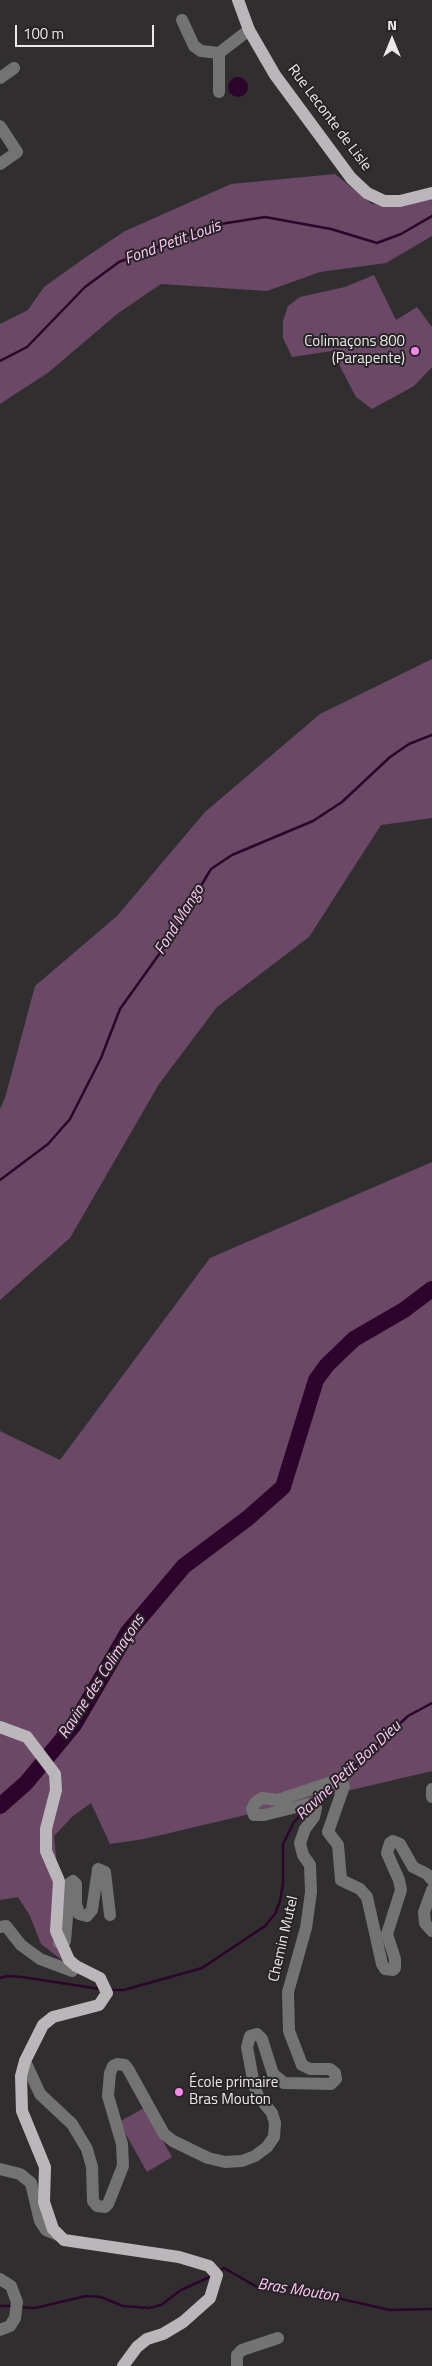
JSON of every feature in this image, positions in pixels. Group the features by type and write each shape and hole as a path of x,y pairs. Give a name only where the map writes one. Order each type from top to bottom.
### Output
{"main road":[{"name":"Rue Leconte de Lisle","path":"238,0 249,30 275,75 351,178 368,193 384,201 400,200 432,193"},
{"path":"0,1727 27,1737 56,1774 56,1790 46,1839 46,1851 59,1881 56,1932 59,1943 69,1960 76,1966 100,1978 107,1993 105,1999 99,2005 53,2017 43,2025 25,2061 21,2076 22,2111 45,2167 44,2202 53,2229 64,2240 179,2257 209,2266 217,2275 210,2298 183,2322 137,2347 123,2366"}],"street":[{"path":"182,20 194,46 201,51 219,53 249,30"},
{"path":"219,53 219,92"},
{"path":"0,78 14,68"},
{"path":"0,126 17,152 0,164"},
{"name":"Chemin Mutel","path":"25,2061 40,2094 72,2124 87,2149 93,2177 93,2201 97,2206 105,2207 108,2204 123,2166 122,2144 108,2096 110,2073 112,2066 116,2064 125,2065 128,2069 164,2134 173,2141 208,2158 225,2162 242,2161 255,2156 268,2147 274,2137 275,2123 272,2113 258,2096 254,2085 247,2047 250,2036 257,2034 262,2039 273,2074 284,2083 331,2084 336,2079 336,2073 330,2069 310,2069 302,2065 288,2031 288,1992 306,1928 311,1892 310,1865 303,1855 300,1843 305,1829 314,1817 316,1808 308,1804 264,1815 254,1815 252,1809 255,1803 262,1798 278,1800 329,1783 338,1782 344,1786 328,1832 338,1845 340,1880 360,1889 367,1897 382,1964 386,1969 393,1970 395,1968 395,1959 388,1929 401,1890 399,1880 387,1854 390,1843 393,1841 400,1844 413,1868 427,1874 432,1880"},
{"path":"432,1789 432,1797"},
{"path":"59,1943 65,1942 70,1883 74,1881 76,1884 76,1904 79,1914 87,1916 92,1910 98,1868 105,1872 110,1915"},
{"path":"432,1890 424,1912 425,1923 432,1931"},
{"path":"0,1927 6,1926 21,1946 40,1959 72,1971 76,1966"},
{"path":"0,2169 20,2174 31,2183 40,2221 46,2230 58,2235"},
{"path":"5,2283 17,2302 14,2318 5,2328"},
{"path":"236,2366 237,2355 242,2350 278,2338"}],"shaded area":[{"path":"238,77 245,80 248,87 245,94 238,97 231,94 228,87 231,80"},
{"path":"335,174 372,204 399,205 432,199 432,236 386,263 320,272 267,291 161,284 117,314 49,372 0,404 0,324 28,310 44,287 86,257 125,231 231,184"},
{"path":"374,275 396,320 417,307 432,327 432,367 414,386 372,409 356,397 332,351 292,357 283,338 283,321 288,306 300,297 345,287"},
{"path":"432,659 432,818 381,825 309,937 217,1007 159,1084 70,1238 0,1300 0,1109 5,1098 35,986 117,916 205,812 320,714"},
{"path":"432,1162 432,1771 144,1839 110,1844 91,1803 73,1816 54,1836 67,1964 41,1944 30,1916 18,1897 0,1900 0,1431 60,1460 210,1258"},
{"path":"144,2108 172,2157 147,2172 119,2122"}],"waterway":[{"name":"Fond Petit Louis","path":"0,361 27,347 85,287 119,262 214,225 265,217 331,229 377,243 401,234 432,216"},
{"name":"Fond Mango","path":"0,1180 48,1144 70,1119 101,1058 120,1009 190,911 199,889 211,869 232,855 313,821 342,802 390,757 409,744 432,735"},
{"name":"Ravine des Colimaçons","path":"0,1806 26,1783 74,1725 128,1632 184,1566 248,1518 283,1487 316,1380 327,1365 354,1339 404,1310 432,1289"},
{"name":"Ravine Petit Bon Dieu","path":"342,1778 408,1716 432,1703"},
{"name":"Ravine Petit Bon Dieu","path":"313,1802 328,1790"},
{"name":"Ravine Petit Bon Dieu","path":"111,1990 124,1990 202,1968 265,1926 275,1914 280,1901 283,1884 283,1844 294,1822 305,1810"},
{"name":"Ravine Petit Bon Dieu","path":"0,1978 7,1976 22,1977 100,1989"},
{"name":"Bras Mouton","path":"218,2272 224,2268 257,2287 289,2287 314,2290 341,2299 390,2310 432,2309"},
{"name":"Bras Mouton","path":"19,2307 35,2308 86,2296 101,2297 123,2306 149,2308 161,2305 181,2290 212,2276"},
{"name":"Bras Mouton","path":"0,2306 11,2306"}],"place":[{"name":"Colimaçons 800 (Parapente)","path":"415,351"},
{"name":"École primaire Bras Mouton","path":"179,2092"}]}
